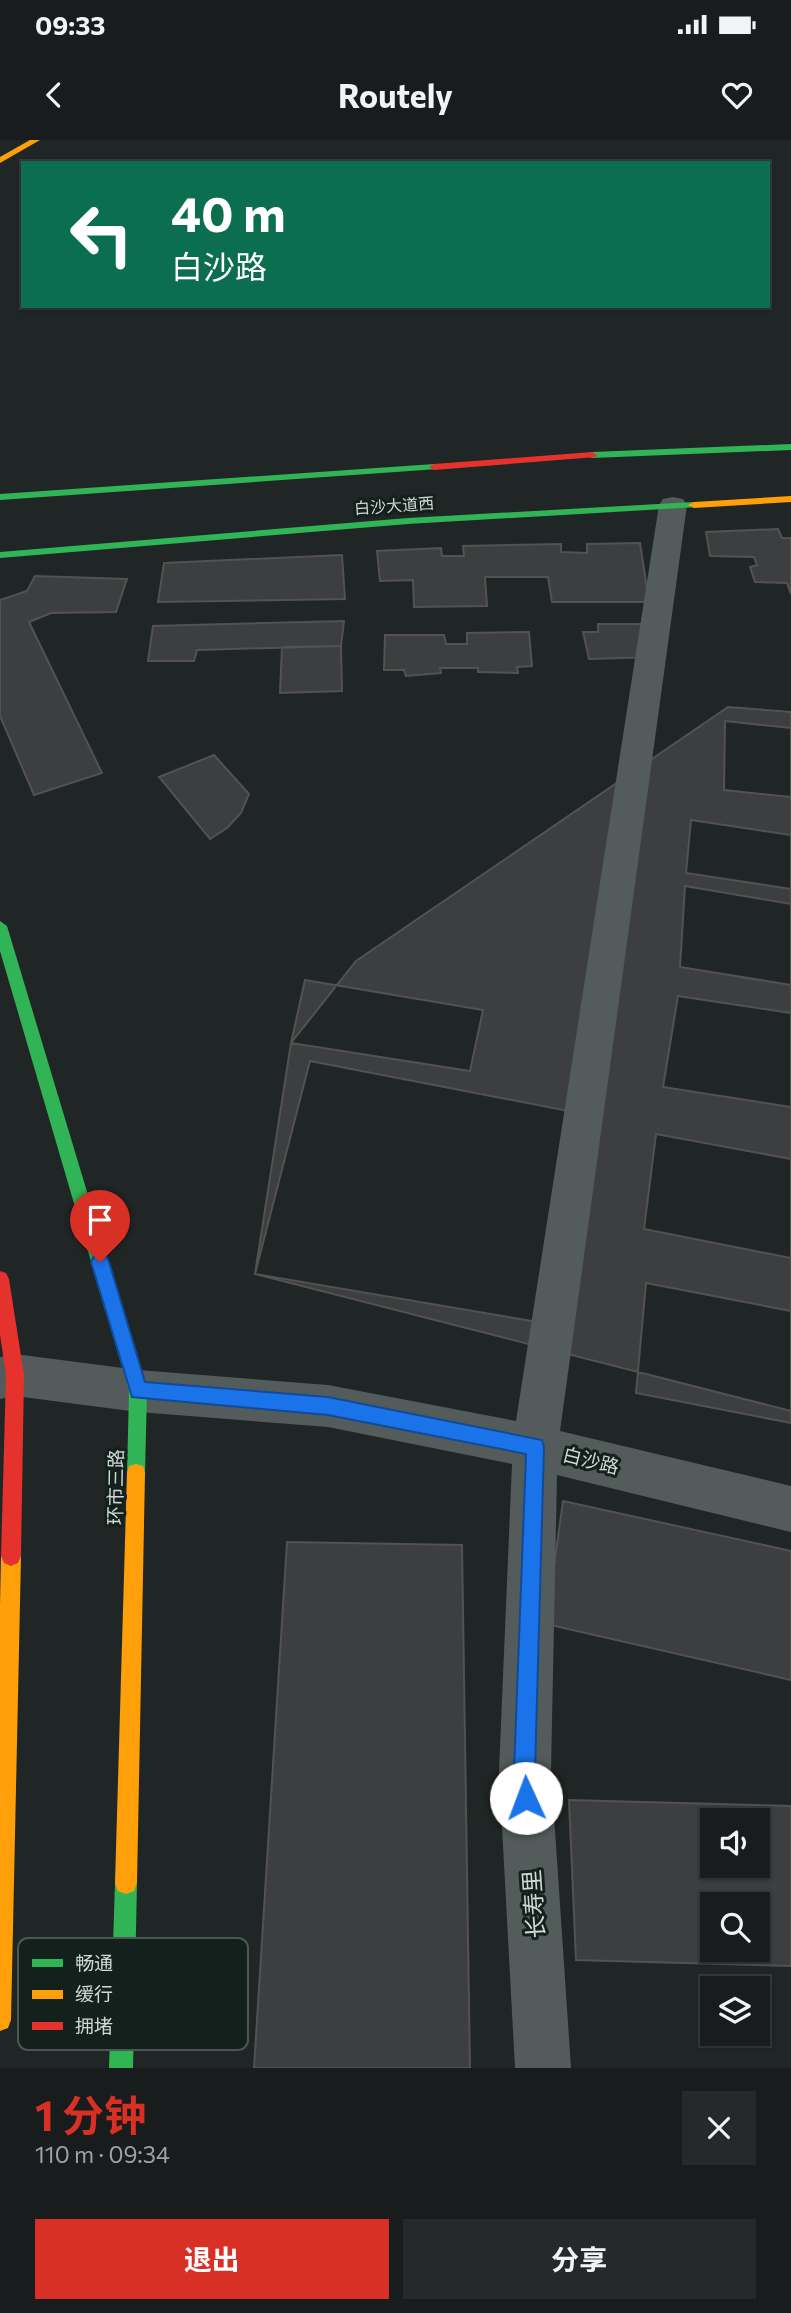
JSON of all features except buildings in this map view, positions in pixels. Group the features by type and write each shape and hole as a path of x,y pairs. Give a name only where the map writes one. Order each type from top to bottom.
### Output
{"main road":[{"path":"0,160 36,140"},
{"name":"白沙大道西","path":"0,497 628,453 791,447"},
{"path":"13,480 92,491"},
{"name":"白沙大道西","path":"0,555 408,521 791,499"},
{"path":"25,569 61,551"},
{"name":"环市三路","path":"0,926 138,1391 124,1938"},
{"path":"0,1279 7,1376 0,2020"},
{"name":"环市三路","path":"121,2050 121,2068"}],"street":[{"name":"长寿里","path":"543,2068 525,1771 535,1447 673,505"},
{"name":"白沙路","path":"7,1376 138,1391 328,1406 535,1447 791,1509"}],"traffic: fast":[{"path":"592,455 791,447"},
{"path":"0,497 434,467"},
{"path":"0,555 408,521 694,505"},
{"path":"0,926 138,1391 136,1473"},
{"path":"125,1938 126,1883"},
{"path":"121,2050 121,2068"}],"traffic: slow":[{"path":"0,160 36,140"},
{"path":"694,505 791,499"},
{"path":"126,1883 136,1473"},
{"path":"0,2020 11,1556"}],"traffic: jam":[{"path":"434,467 592,455"},
{"path":"0,1279 15,1375 11,1556"}],"route":[{"path":"100,1262 138,1391 328,1406 535,1447 526,1798"}]}
